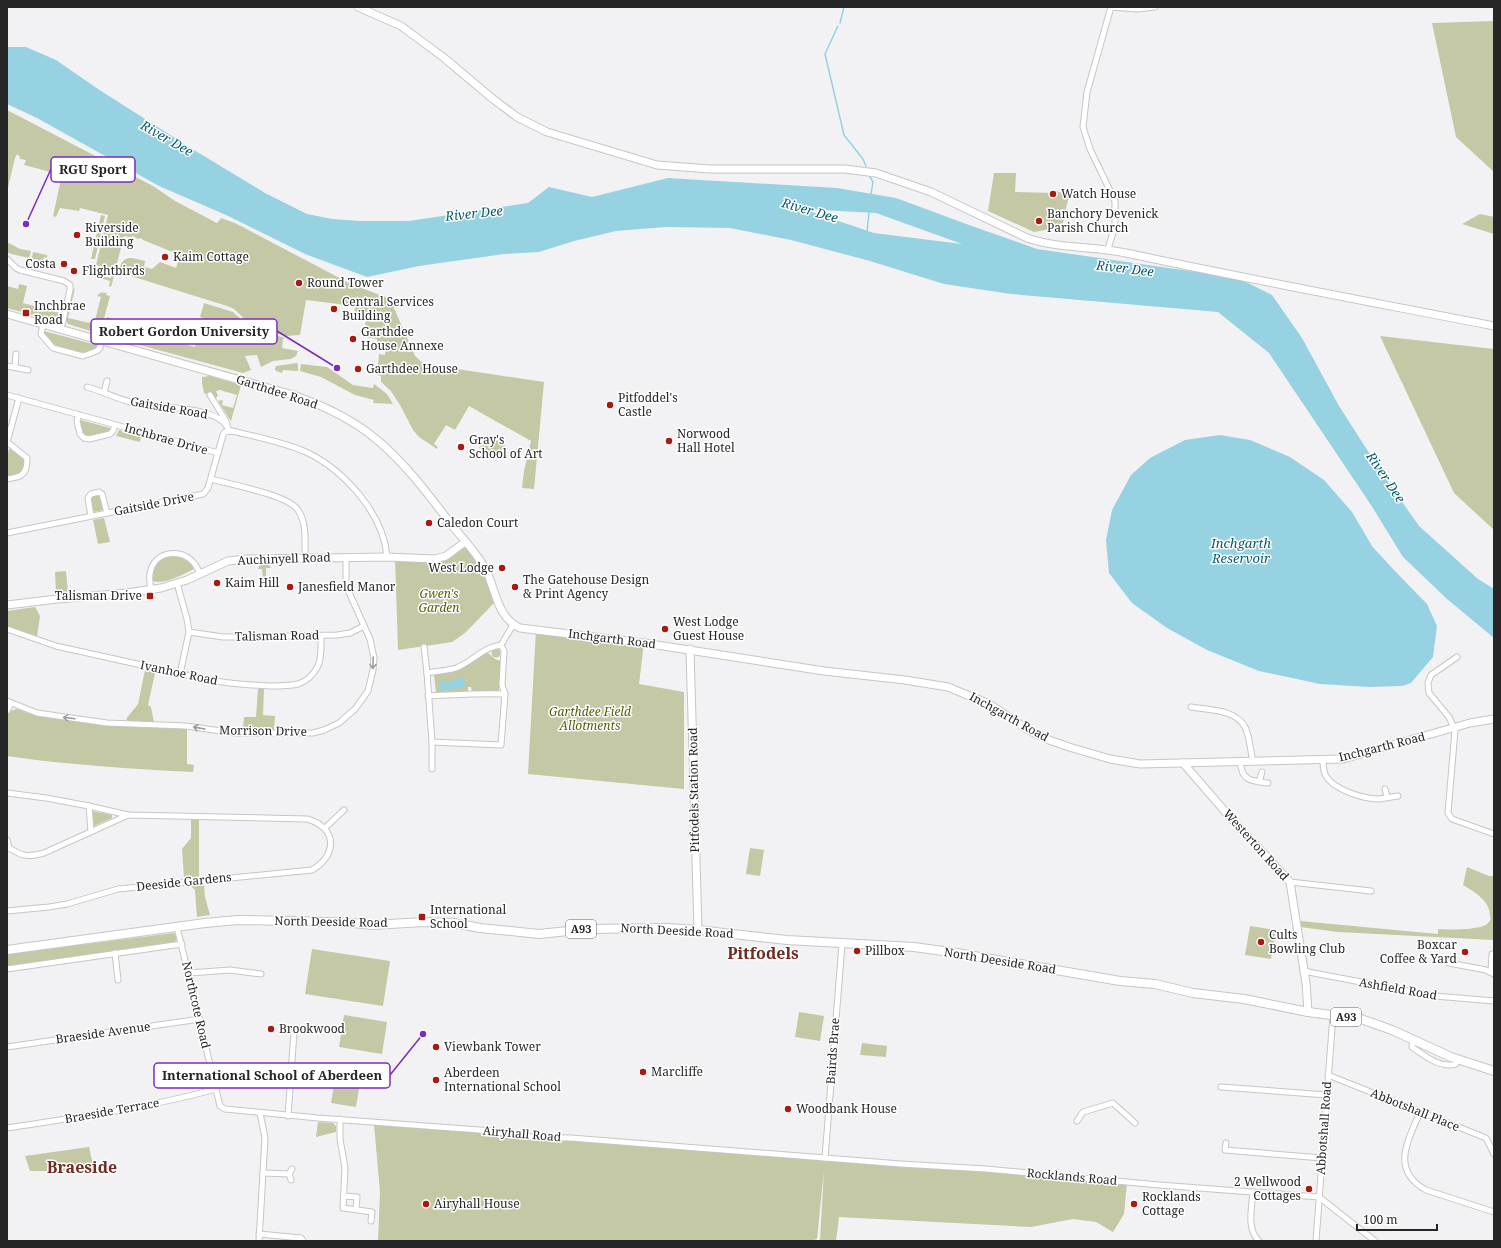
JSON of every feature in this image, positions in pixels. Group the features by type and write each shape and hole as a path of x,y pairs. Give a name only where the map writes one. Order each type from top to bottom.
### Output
{"main road":[{"name":"North Deeside Road","path":"7,950 205,923 238,920 320,921 372,925 424,922 454,923 480,928 539,934 587,929 628,927 698,930 787,940 842,944 902,946 957,953 1120,980 1155,984 1193,993 1361,1019 1378,1024 1458,1060 1494,1071"}],"street":[{"path":"358,7 401,26 443,57 492,99 517,117 547,132 657,165 710,169 845,169 876,173 932,192 1027,238 1040,242 1108,249 1494,326"},
{"path":"1108,249 1115,226 1115,202 1090,149 1083,127 1087,92 1111,7 1137,9 1155,7"},
{"path":"7,259 20,270 64,281 70,285 61,329"},
{"name":"Garthdee Road","path":"7,314 293,394 342,416 375,438 400,461 428,494 486,570 496,600 504,614 517,627"},
{"path":"43,324 41,334 55,348 83,356 97,351 100,348 101,340"},
{"path":"14,366 16,354"},
{"path":"7,366 14,366 28,370"},
{"path":"104,392 107,381"},
{"name":"Gaitside Road","path":"87,387 104,392 122,400 139,404 202,412 220,419 227,425"},
{"name":"Inchbrae Drive","path":"7,395 218,454"},
{"path":"210,395 226,421 228,432 232,431 248,435 306,452 333,469 352,486 376,519 382,532 387,557"},
{"path":"7,479 24,474 27,461 27,458 7,442 18,398"},
{"name":"Inchbrae Drive","path":"79,415 77,421 80,434 84,438 89,439 110,434 115,425"},
{"name":"Gaitside Drive","path":"7,533 198,496 206,492 223,435 228,432"},
{"path":"211,479 265,494 294,505 304,523 305,558"},
{"name":"Gaitside Drive","path":"91,516 88,498 91,494 99,492 102,494 107,513"},
{"name":"Auchinyell Road","path":"7,605 152,590 187,580 228,562 246,559 387,557 441,558 465,542"},
{"path":"152,590 150,572 154,563 164,554 177,553 187,557 194,563 200,573"},
{"name":"Morrison Drive","path":"9,702 37,713 107,723 186,726 235,733 313,733 324,730 339,723 358,706 368,690 371,681 374,658 370,639 348,590 346,582 346,558"},
{"path":"177,583 189,632 180,674"},
{"name":"Talisman Road","path":"189,632 238,637 337,636 350,633 364,626"},
{"path":"427,673 455,668 470,661 474,657 494,646 501,645 517,627"},
{"name":"Inchgarth Road","path":"517,627 690,649 824,671 905,680 948,687 989,704 1032,732 1049,740 1069,748 1110,759 1140,764 1343,759 1470,723 1494,719"},
{"name":"Ivanhoe Road","path":"7,629 56,646 180,674 235,684 277,686 298,684 309,678 318,666 320,659 321,636"},
{"path":"432,742 501,745 505,694 502,685 504,651 501,645"},
{"path":"424,647 432,742 432,769"},
{"name":"Pitfodels Station Road","path":"690,649 698,930"},
{"path":"1457,657 1431,675 1428,684 1429,693 1449,717 1454,728 1448,813 1452,819 1494,834"},
{"path":"428,696 464,695 477,693 505,694"},
{"path":"7,711 9,702"},
{"path":"1191,706 1223,712 1236,718 1245,728 1253,761"},
{"path":"1323,760 1326,776 1340,788 1363,797 1379,799 1398,796"},
{"path":"1240,762 1241,771 1244,775 1259,782 1268,783"},
{"name":"Westerton Road","path":"1183,763 1236,824 1290,882 1309,1006 1308,1012"},
{"path":"1259,782 1262,772"},
{"path":"1385,789 1387,798"},
{"path":"7,793 46,798 128,815 307,819 317,821 325,828 344,810"},
{"path":"89,806 91,832"},
{"path":"7,840 8,848 21,855 30,856 44,853 128,815"},
{"name":"Deeside Gardens","path":"7,911 55,906 118,889 312,870 321,864 328,856 330,836 325,828"},
{"path":"1290,882 1371,891"},
{"name":"Northcote Road","path":"177,927 220,1106"},
{"path":"7,969 182,944"},
{"name":"Bairds Brae","path":"826,1158 842,944"},
{"path":"115,953 118,980"},
{"path":"1449,962 1492,973 1492,954"},
{"path":"189,973 230,970 261,974"},
{"name":"Ashfield Road","path":"1304,971 1435,996 1494,1001"},
{"name":"Abbotshall Road","path":"1316,1241 1333,1015"},
{"name":"Braeside Avenue","path":"7,1047 200,1019"},
{"path":"288,1116 294,1032"},
{"name":"Abbotshall Place","path":"1328,1075 1486,1138 1494,1154"},
{"path":"1221,1087 1327,1095"},
{"name":"Braeside Terrace","path":"7,1128 117,1111 179,1099 216,1089"},
{"path":"1077,1121 1084,1112 1112,1103 1135,1122"},
{"name":"Airyhall Road","path":"220,1106 225,1109 288,1116 493,1131 532,1137 571,1138 826,1158"},
{"path":"1420,1112 1405,1151 1404,1160 1406,1171 1412,1180 1418,1186 1426,1190 1494,1212"},
{"path":"259,1241 265,1138 260,1113"},
{"path":"340,1119 340,1139 345,1168 343,1208 372,1212 372,1221"},
{"path":"1226,1143 1225,1150 1322,1158"},
{"name":"Rocklands Road","path":"826,1158 986,1169 1160,1185 1319,1197"},
{"path":"263,1173 290,1172 291,1180"},
{"path":"1253,1192 1250,1220 1252,1230 1259,1241"},
{"path":"344,1196 357,1197 356,1209"},
{"path":"1319,1197 1375,1241"},
{"path":"259,1234 302,1237"}],"green space":[{"path":"1494,21 1494,172 1456,137 1432,23"},
{"path":"7,110 153,186 175,201 217,223 221,218 235,223 349,283 390,299 415,356 424,364 544,382 534,489 522,488 524,471 531,441 469,406 455,430 446,425 434,444 438,447 437,449 419,437 413,430 391,391 381,382 381,376 377,375 379,354 385,355 386,345 377,343 377,339 364,337 366,318 354,316 355,306 306,300 300,335 285,336 250,324 234,309 227,306 118,272 122,262 128,258 135,258 145,261 144,267 152,269 160,262 176,268 180,255 141,238 138,239 133,236 124,236 115,271 113,270 113,267 110,267 109,269 96,265 108,215 80,208 79,211 60,208 56,217 53,216 62,175 24,165 26,160 20,159 17,154 7,192"},
{"path":"994,173 1016,173 1015,192 1051,193 1056,191 1069,195 1063,223 1056,228 1034,232 988,211"},
{"path":"1480,214 1494,217 1494,234 1462,224"},
{"path":"101,215 105,216 95,259 91,259"},
{"path":"7,242 20,249 31,251 29,258 7,252"},
{"path":"33,252 47,255 47,258 44,257 43,262 33,259"},
{"path":"112,275 114,276 111,287 109,286 110,281 94,276 111,278"},
{"path":"19,284 27,286 23,303 60,313 55,321 7,308 7,286 18,289"},
{"path":"75,288 68,318 94,324 101,297 97,296 102,292 107,293 106,295 110,296 100,334 68,324 66,321 73,290"},
{"path":"204,303 233,312 253,328 285,338 283,339 282,348 298,351 296,356 291,359 273,361 261,367 257,355 245,356 251,370 243,373 103,335 107,317 120,321 119,327 195,347 203,318 200,317"},
{"path":"44,331 97,345 95,349 83,354 53,345 44,334"},
{"path":"1380,336 1494,349 1494,530 1454,493"},
{"path":"297,363 298,371 283,370 282,373 276,371 275,369 276,366"},
{"path":"301,364 327,367 353,385 373,388 374,384 387,394 393,404 373,403 374,400 355,395 321,377 300,371"},
{"path":"210,376 241,385 231,421 218,401 223,400 222,405 233,408 237,395 220,390 216,391 218,396 215,398 204,393 202,377"},
{"path":"81,420 110,428 110,431 97,436 82,434 80,423"},
{"path":"119,430 141,436 140,442 116,436"},
{"path":"487,435 505,445 497,458 479,448"},
{"path":"9,449 12,449 24,458 24,462 22,473 7,477 7,457"},
{"path":"100,495 102,497 104,510 93,512 91,499 93,496"},
{"path":"104,518 110,542 98,544 93,520"},
{"name":"Gwen's Garden","path":"465,542 480,561 497,600 465,633 452,642 398,650 395,557 435,559"},
{"path":"175,555 186,560 194,569 163,582 153,581 153,570 157,562 164,557"},
{"path":"260,565 269,565 271,568 266,568 266,578 271,578 268,582 264,583 259,579 263,578 262,569 258,569"},
{"path":"66,571 68,592 56,593 55,572"},
{"path":"35,607 40,616 37,637 7,627 7,611"},
{"name":"Garthdee Field Allotments","path":"536,630 644,643 639,684 684,692 684,789 528,774"},
{"path":"494,649 498,649 500,653 498,657 494,657 492,655 492,651"},
{"path":"487,652 495,659 501,661 499,690 496,692 472,691 471,687 468,687 468,691 464,693 436,693 434,674 449,673 462,668"},
{"path":"145,670 155,673 148,705 151,707 154,722 128,721 126,719 138,704"},
{"path":"258,689 264,689 263,715 275,716 274,730 243,729 244,717 256,717"},
{"path":"17,709 31,714 107,726 187,729 187,764 194,765 193,772 146,770 53,762 7,756 7,715 10,711"},
{"path":"92,811 112,815 112,818 94,826"},
{"path":"191,820 199,820 199,877 184,878 182,849 191,838"},
{"path":"750,848 764,850 760,876 746,874"},
{"path":"1467,867 1489,876 1494,876 1494,940 1338,932 1300,927 1300,921 1438,934 1438,929 1464,929 1484,926 1490,920 1489,910 1481,897 1463,885"},
{"path":"204,884 205,897 210,915 197,917 195,890 191,886"},
{"name":"Cults Bowling Club","path":"1250,926 1276,930 1271,959 1245,955"},
{"path":"174,933 177,938 175,942 7,967 7,954"},
{"path":"312,949 390,961 383,1006 305,994"},
{"path":"799,1012 824,1016 820,1041 795,1037"},
{"path":"344,1015 387,1022 382,1054 339,1047"},
{"path":"862,1043 887,1046 886,1057 860,1055"},
{"path":"336,1072 361,1077 356,1107 331,1103"},
{"path":"318,1122 333,1123 336,1126 336,1132 316,1137"},
{"path":"374,1124 1127,1182 1124,1214 1113,1232 1096,1222 1073,1219 1031,1227 839,1217 836,1241 820,1241 824,1169 817,1239 811,1241 378,1241 380,1192"},
{"path":"89,1147 93,1165 64,1171 30,1171 25,1156"}],"water":[{"name":"River Dee","path":"7,47 26,47 56,60 98,89 189,147 265,193 307,214 332,219 360,221 409,221 528,203 549,187 592,197 668,178 837,188 896,198 1037,249 1238,278 1272,295 1302,338 1339,406 1382,473 1419,526 1478,579 1494,589 1494,638 1447,599 1403,557 1371,505 1269,353 1218,312 1011,294 944,284 870,261 791,240 730,228 666,227 616,231 574,241 539,252 504,254 419,266 367,277 305,254 226,215 159,186 37,118 7,104","holes":["803,209 876,213 962,244 874,233"]},
{"name":"Inchgarth Reservoir","path":"1220,435 1250,440 1290,457 1324,480 1352,512 1372,546 1427,604 1437,626 1433,657 1411,683 1402,686 1369,687 1320,684 1259,671 1207,650 1167,628 1132,603 1109,573 1106,540 1112,510 1131,475 1150,458 1185,440"},
{"path":"463,678 465,683 464,687 442,691 439,688 439,682 452,681"}],"waterway":[{"path":"840,23 844,7"},
{"path":"838,26 825,54 844,135 863,159 866,166"},
{"path":"870,177 873,182 871,194"},
{"path":"867,232 869,212"}],"place":[{"name":"Watch House","path":"1053,194"},
{"name":"Banchory Devenick Parish Church","path":"1039,221"},
{"name":"RGU Sport","path":"26,224"},
{"name":"Riverside Building","path":"77,235"},
{"name":"Kaim Cottage","path":"165,257"},
{"name":"Costa","path":"64,264"},
{"name":"Flightbirds","path":"74,271"},
{"name":"Round Tower","path":"299,283"},
{"name":"Central Services Building","path":"334,309"},
{"name":"Inchbrae Road","path":"26,313"},
{"name":"Garthdee House Annexe","path":"353,339"},
{"name":"Robert Gordon University","path":"337,368"},
{"name":"Garthdee House","path":"358,369"},
{"name":"Pitfoddel's Castle","path":"610,405"},
{"name":"Norwood Hall Hotel","path":"669,441"},
{"name":"Gray's School of Art","path":"461,447"},
{"name":"Caledon Court","path":"429,523"},
{"name":"West Lodge","path":"502,568"},
{"name":"Kaim Hill","path":"217,583"},
{"name":"Janesfield Manor","path":"290,587"},
{"name":"The Gatehouse Design & Print Agency","path":"515,587"},
{"name":"Talisman Drive","path":"150,596"},
{"name":"West Lodge Guest House","path":"665,629"},
{"name":"International School","path":"422,917"},
{"name":"Cults Bowling Club","path":"1261,942"},
{"name":"Pillbox","path":"857,951"},
{"name":"Boxcar Coffee & Yard","path":"1465,952"},
{"name":"Brookwood","path":"271,1029"},
{"name":"International School of Aberdeen","path":"423,1034"},
{"name":"Viewbank Tower","path":"436,1047"},
{"name":"Marcliffe","path":"643,1072"},
{"name":"Aberdeen International School","path":"436,1080"},
{"name":"Woodbank House","path":"788,1109"},
{"name":"2 Wellwood Cottages","path":"1309,1189"},
{"name":"Airyhall House","path":"426,1204"},
{"name":"Rocklands Cottage","path":"1134,1204"}],"district":[{"name":"Pitfodels","path":"763,953"},
{"name":"Braeside","path":"82,1167"}]}
